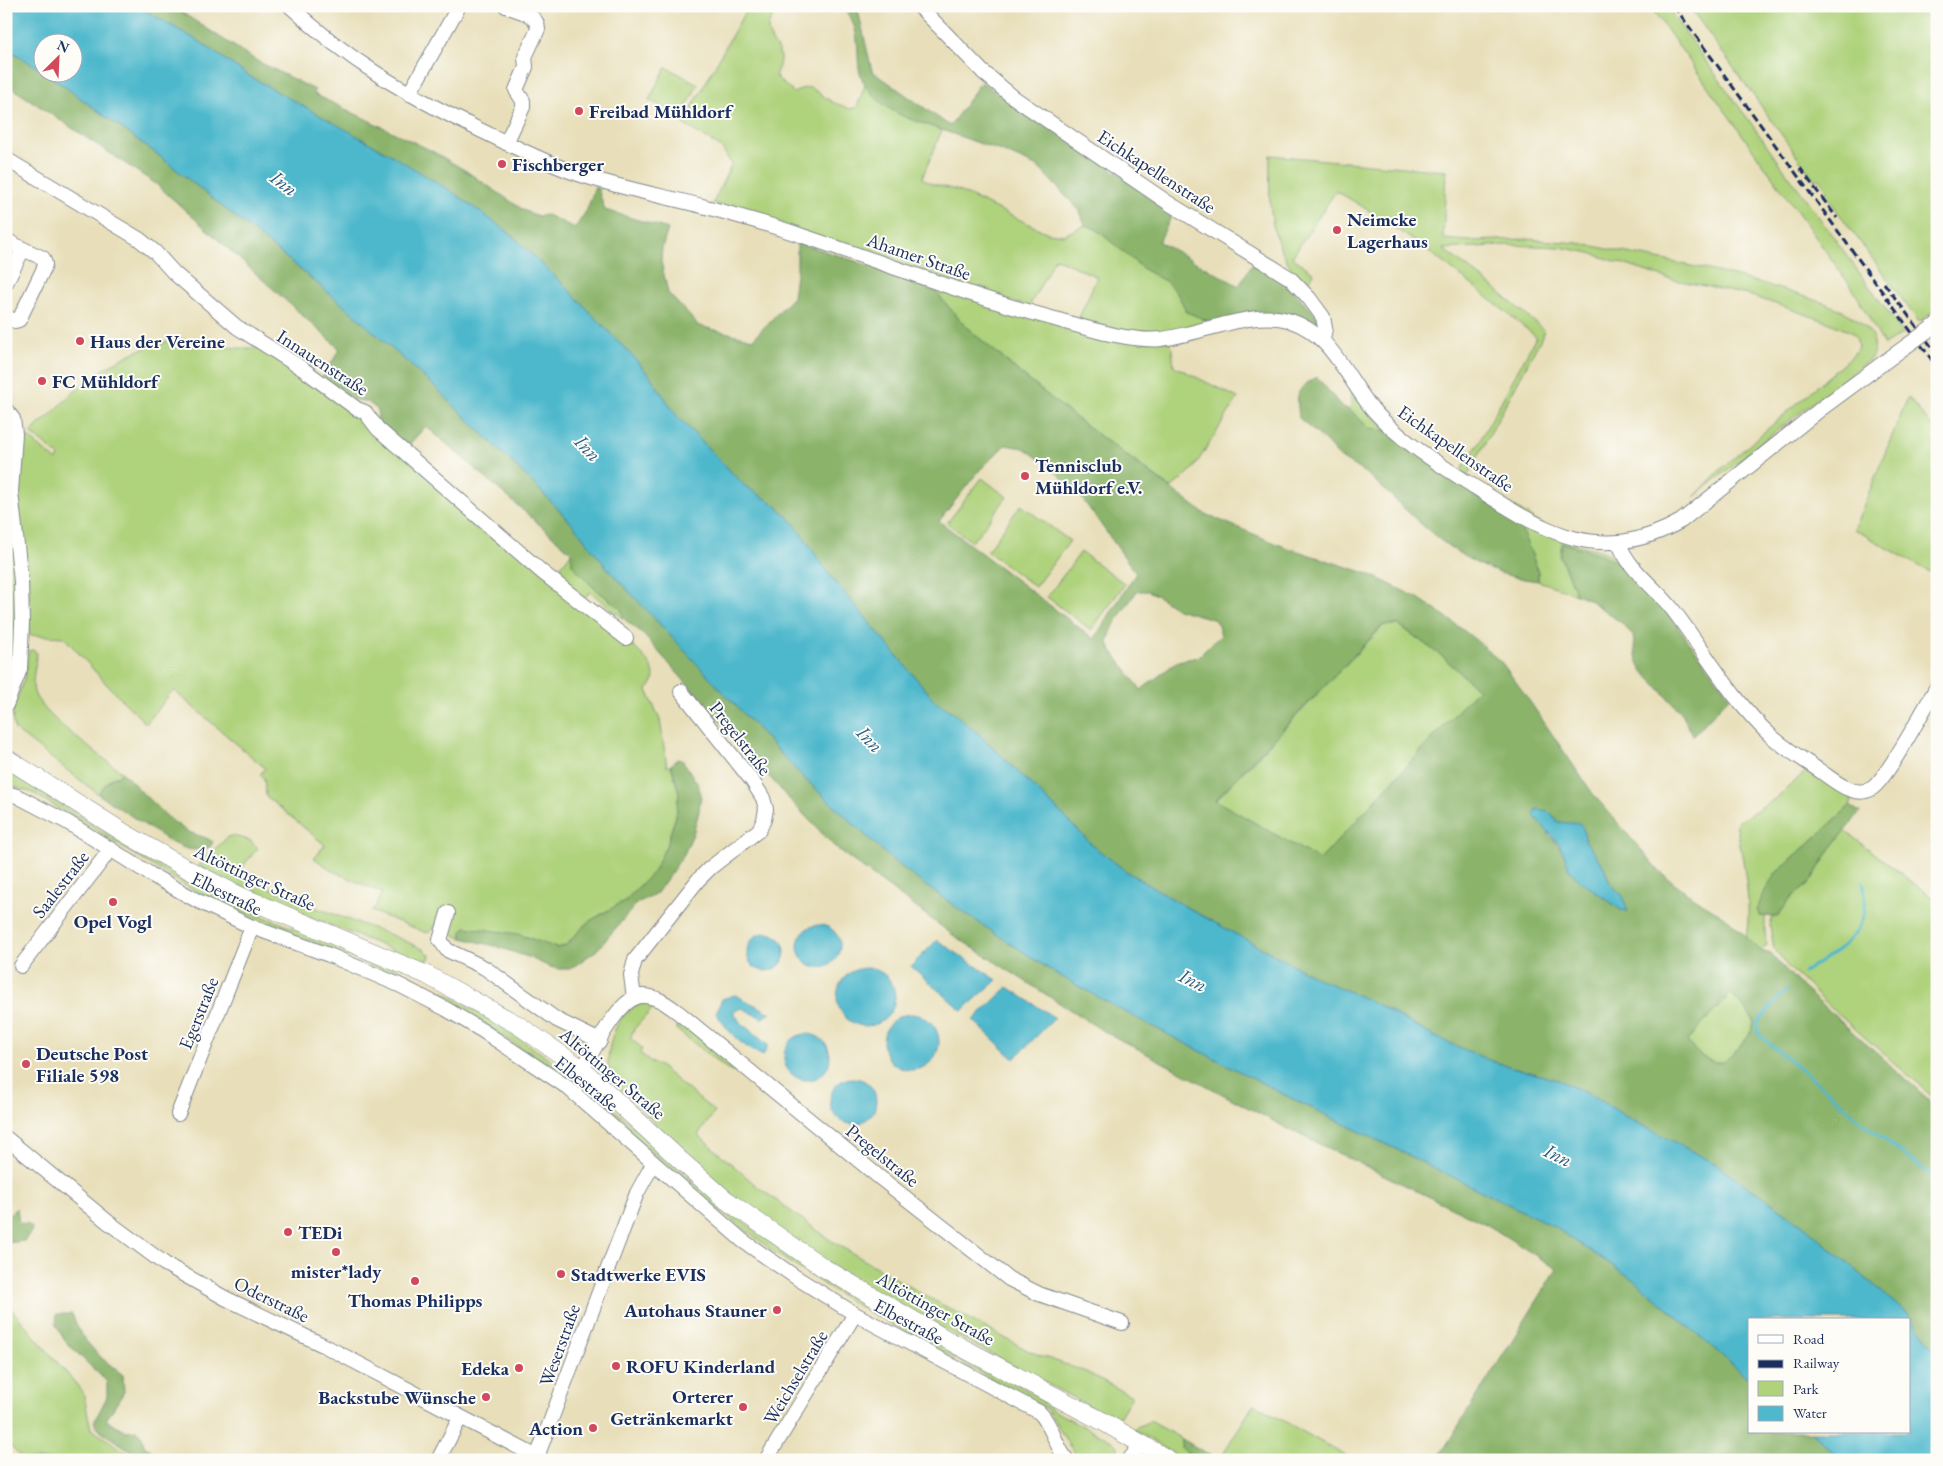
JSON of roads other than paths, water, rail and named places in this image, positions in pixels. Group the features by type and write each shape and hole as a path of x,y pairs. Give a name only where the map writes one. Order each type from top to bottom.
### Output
{"main road":[{"name":"Altöttinger Straße","path":"6,758 158,853 238,895 375,952 455,989 518,1025 582,1069 726,1200 824,1268 942,1337 1142,1443 1168,1460"}],"street":[{"path":"409,94 459,6"},
{"path":"506,6 535,18 538,25 538,29 525,57 526,68 516,90 524,103 506,143"},
{"name":"Eichkapellenstraße","path":"919,6 983,72 1013,97 1170,204 1290,278 1310,298 1322,317 1325,328 1323,340 1363,397 1384,421 1417,448 1455,474 1544,529 1589,542 1619,543 1658,532 1681,521 1808,420 1937,324"},
{"name":"Ahamer Straße","path":"295,8 347,54 409,94 550,164 586,176 707,207 800,235 1015,308 1112,335 1135,339 1160,340 1242,320 1280,318 1299,324 1323,340"},
{"name":"Innauenstraße","path":"6,159 139,239 155,252 174,273 237,327 303,369 356,409 365,412 378,430 512,546 626,638"},
{"path":"6,240 43,258 45,264 19,320 15,321 6,317"},
{"path":"6,282 23,249"},
{"path":"6,410 13,419 15,434 11,492 21,581 22,632 20,669 6,705"},
{"path":"1619,543 1628,561 1674,611 1746,709 1771,736 1789,751 1846,788 1865,790 1876,785 1900,751 1937,687"},
{"name":"Pregelstraße","path":"681,691 753,782 763,798 766,809 764,820 759,830 710,868 698,880 635,960 631,975 634,998 641,996 655,998 679,1013 879,1177 1009,1279 1038,1294 1122,1323"},
{"name":"Elbestraße","path":"6,793 40,808 196,900 252,927 329,955 399,985 468,1022 567,1087 743,1241 855,1314 1039,1412 1057,1446 1067,1460"},
{"name":"Saalestraße","path":"21,966 110,850"},
{"path":"448,913 440,940 447,950 485,968 557,1020 600,1041"},
{"name":"Egerstraße","path":"178,1114 252,927"},
{"path":"582,1069 624,1004 634,998"},
{"name":"Oderstraße","path":"6,1138 108,1222 165,1264 226,1298 323,1345 540,1458"},
{"name":"Weserstraße","path":"540,1458 619,1239 637,1193 653,1164"},
{"name":"Weichselstraße","path":"766,1460 855,1314"},
{"path":"438,1460 460,1418"},
{"path":"1129,1460 1142,1443"}],"water":[{"name":"Inn","path":"6,6 137,6 197,40 249,76 388,153 451,191 507,231 569,290 633,357 650,376 677,416 745,486 774,504 793,522 831,577 936,702 954,713 981,736 1093,846 1127,872 1193,911 1317,978 1373,1002 1433,1036 1491,1061 1561,1081 1602,1101 1625,1116 1716,1164 1803,1225 1911,1317 1937,1351 1937,1460 1841,1460 1813,1434 1910,1434 1910,1318 1748,1318 1748,1378 1636,1281 1551,1225 1285,1095 1123,1011 1055,973 926,886 889,857 801,775 608,569 575,527 436,388 348,309 279,252 157,154 58,82 82,82 82,32 32,32 32,64 6,48"},
{"path":"1537,809 1548,811 1558,822 1581,824 1585,840 1604,867 1610,884 1622,895 1628,911 1621,910 1578,879 1569,869 1559,844 1534,816"},
{"path":"819,925 834,931 840,946 834,961 819,967 804,961 798,946 804,931"},
{"path":"766,933 780,938 785,952 780,966 766,971 752,966 747,952 752,938"},
{"path":"937,940 997,980 962,1011 911,966"},
{"path":"866,968 877,970 887,976 893,986 895,997 893,1008 887,1018 877,1024 866,1026 855,1024 845,1018 839,1008 837,997 839,986 845,976 855,970"},
{"path":"1008,987 1055,1018 1014,1059 973,1020"},
{"path":"735,995 771,1013 762,1018 742,1008 733,1011 740,1022 768,1045 763,1056 736,1038 716,1013 722,999"},
{"path":"905,1014 917,1014 931,1022 939,1036 937,1053 931,1062 917,1070 905,1070 895,1065 888,1058 883,1048 883,1036 888,1026 895,1019"},
{"path":"802,1034 812,1034 826,1044 830,1057 826,1070 820,1076 812,1080 802,1080 788,1070 784,1062 784,1052 794,1038"},
{"path":"849,1078 857,1078 866,1082 872,1088 876,1101 872,1114 866,1120 857,1124 849,1124 840,1120 834,1114 830,1105 830,1097 834,1088 840,1082"}],"waterway":[{"path":"1804,972 1831,955 1852,937 1859,927 1864,914 1863,882"},
{"path":"1787,989 1757,1023 1757,1031 1765,1040 1825,1089 1865,1125 1937,1181"}],"railway":[{"path":"1674,6 1937,367"},
{"path":"1800,168 1837,218"},
{"path":"1884,283 1937,354"}],"place":[{"name":"Freibad Mühldorf","path":"579,111"},
{"name":"Fischberger","path":"502,164"},
{"name":"Neimcke Lagerhaus","path":"1337,230"},
{"name":"Haus der Vereine","path":"80,341"},
{"name":"FC Mühldorf","path":"42,381"},
{"name":"Tennisclub Mühldorf e.V.","path":"1025,476"},
{"name":"Opel Vogl","path":"113,902"},
{"name":"Deutsche Post Filiale 598","path":"26,1064"},
{"name":"TEDi","path":"288,1232"},
{"name":"mister*lady","path":"336,1252"},
{"name":"Stadtwerke EVIS","path":"561,1274"},
{"name":"Thomas Philipps","path":"415,1281"},
{"name":"Autohaus Stauner","path":"777,1310"},
{"name":"ROFU Kinderland","path":"616,1366"},
{"name":"Edeka","path":"519,1368"},
{"name":"Backstube Wünsche","path":"486,1397"},
{"name":"Orterer Getränkemarkt","path":"743,1407"},
{"name":"Action","path":"593,1428"}]}
